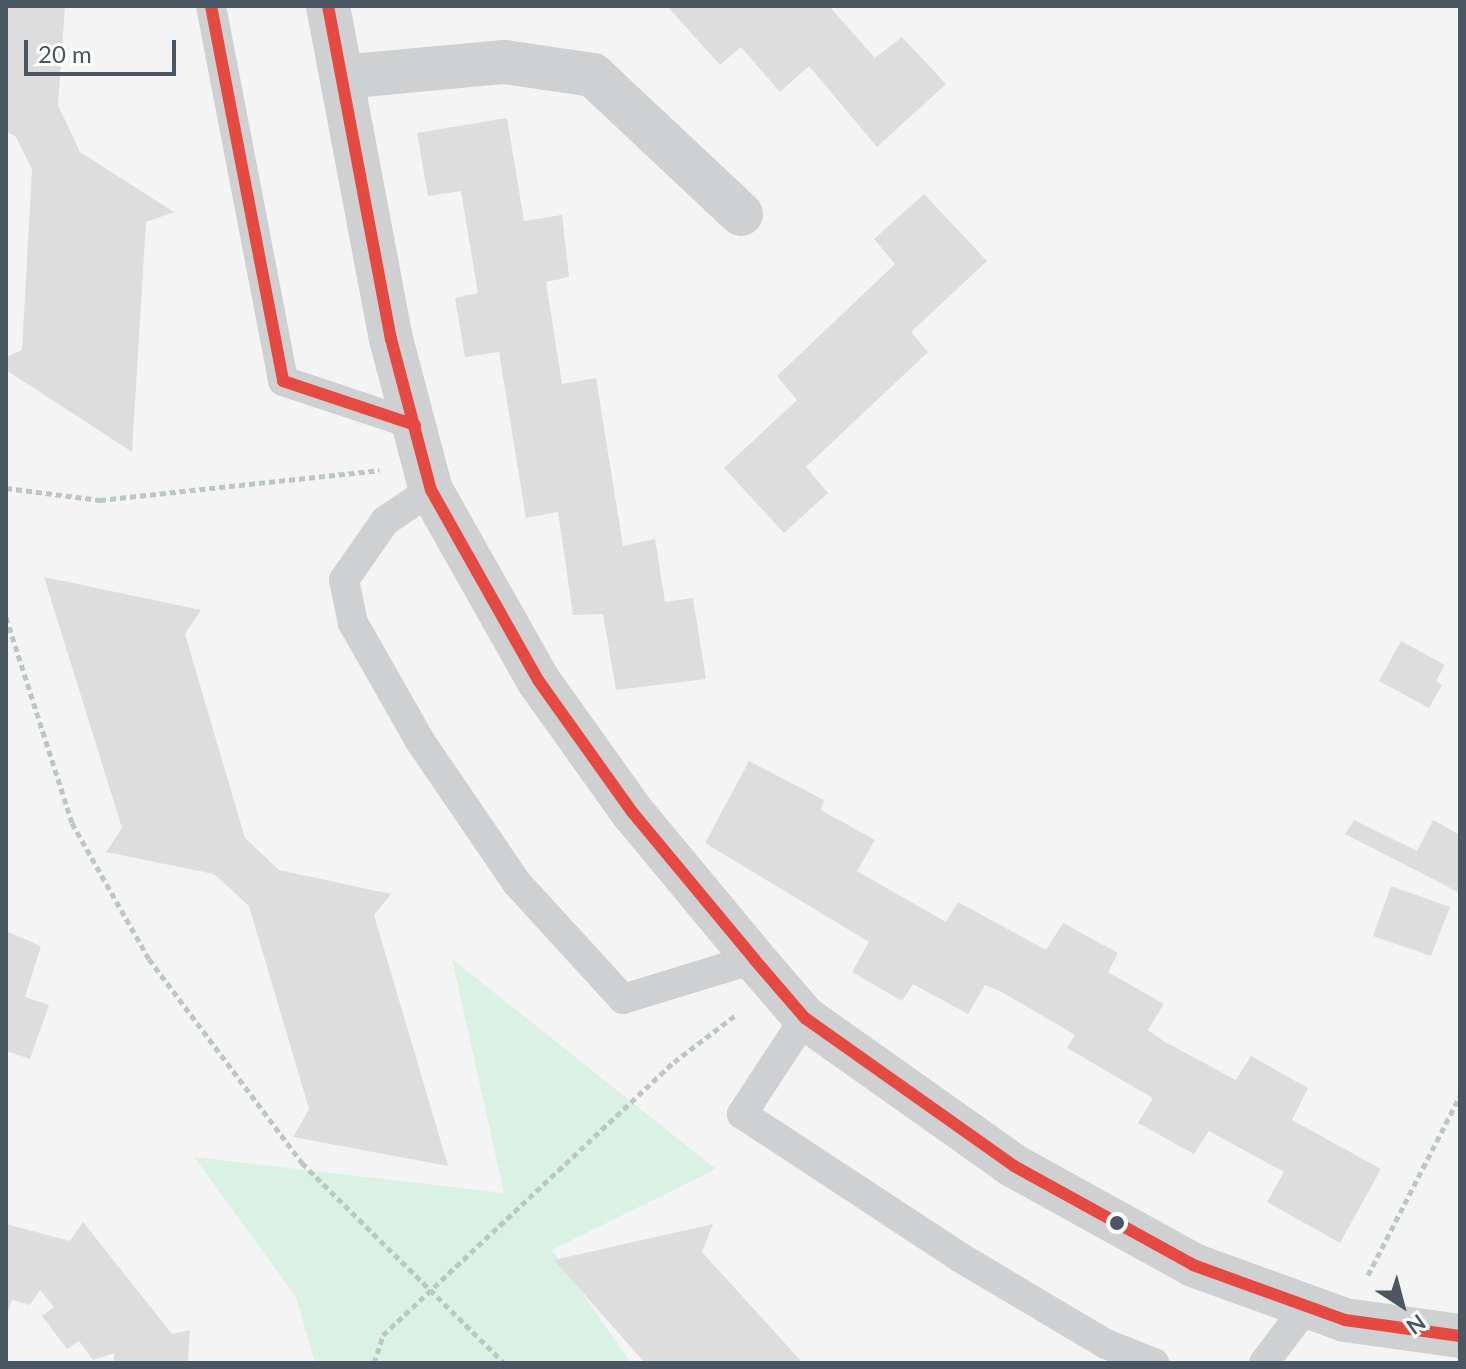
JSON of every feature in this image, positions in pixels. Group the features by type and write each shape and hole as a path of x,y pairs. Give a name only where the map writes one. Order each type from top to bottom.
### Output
{"street":[{"path":"328,6 391,339 423,459 538,680 633,813 805,1018 1014,1166 1193,1265 1326,1313 1436,1344"},
{"path":"342,77 504,62 593,75 741,214"}],"lane":[{"path":"211,6 283,381 423,459 344,580 353,623 420,741 517,883 623,999 766,971"},
{"path":"805,1018 742,1114 961,1258 1106,1344 1154,1363"},
{"path":"1264,1363 1326,1313"}],"path":[{"path":"6,488 100,500 354,476 423,459"},
{"path":"6,617 72,823 149,959 302,1163 430,1294 504,1363"},
{"path":"374,1363 383,1335 430,1294 766,971"},
{"path":"1326,1313 1460,1096"}],"green space":[{"path":"452,959 716,1169 552,1250 631,1363 315,1363 296,1297 194,1157 504,1193"}],"building":[{"path":"6,6 65,6 58,105 80,152 174,212 146,222 132,452 6,370 6,357 22,350 32,169 16,137 6,131"},
{"path":"667,6 829,6 875,58 902,37 946,84 877,147 809,66 780,92 741,47 720,65"},
{"path":"507,118 524,221 562,215 569,277 546,282 562,384 596,378 623,546 655,539 665,602 693,598 706,679 616,690 603,614 573,615 558,512 526,518 499,352 465,357 455,298 478,293 461,191 428,196 417,133"},
{"path":"924,194 987,261 911,332 928,352 806,467 828,493 784,533 724,468 797,400 777,376 895,264 874,239"},
{"path":"44,577 201,610 185,634 245,838 279,870 391,894 374,915 448,1166 293,1137 309,1109 249,906 214,874 106,852 122,828"},
{"path":"1401,641 1445,665 1436,681 1442,685 1429,708 1379,681"},
{"path":"749,761 824,800 821,810 875,840 857,871 946,922 958,902 1046,950 1063,923 1118,953 1108,972 1164,1004 1148,1030 1165,1042 1236,1080 1251,1056 1308,1088 1292,1120 1381,1169 1340,1243 1267,1202 1284,1172 1209,1131 1194,1154 1138,1123 1153,1098 1067,1048 1075,1035 1002,992 985,985 968,1014 913,984 902,1001 852,972 869,942 705,843"},
{"path":"1354,820 1417,851 1433,820 1460,835 1460,893 1345,834"},
{"path":"1391,886 1450,907 1431,956 1373,936"},
{"path":"6,931 41,946 25,997 49,1005 30,1059 6,1051"},
{"path":"83,1222 172,1334 190,1330 188,1363 113,1363 115,1353 93,1360 79,1341 67,1349 42,1316 54,1307 40,1290 30,1305 12,1300 6,1317 6,1224 70,1241"},
{"path":"713,1224 702,1252 803,1363 645,1363 554,1260"}],"transit line":[{"path":"211,6 283,381 415,425"},
{"path":"328,6 391,339 431,490 538,680 633,813 754,959 805,1018 1014,1166 1193,1265 1345,1320 1460,1336"}]}
